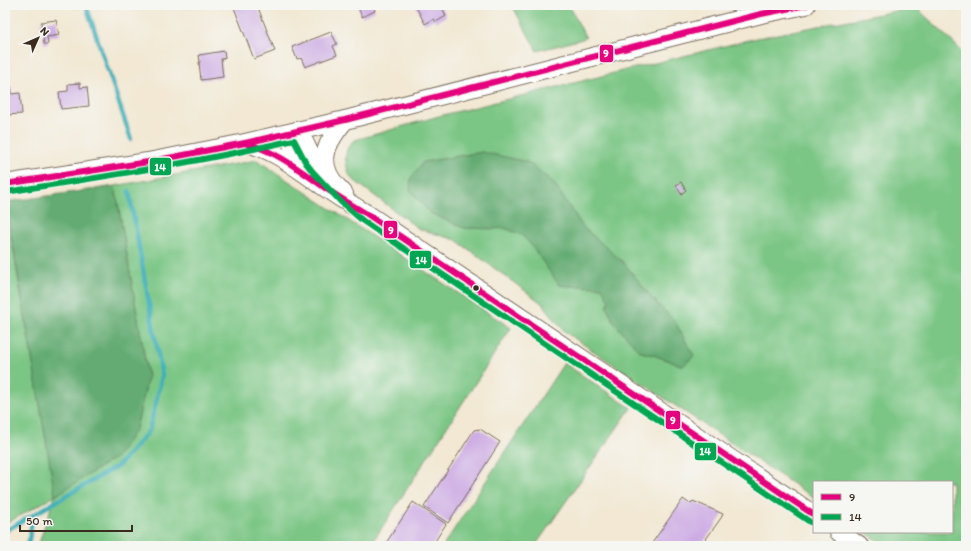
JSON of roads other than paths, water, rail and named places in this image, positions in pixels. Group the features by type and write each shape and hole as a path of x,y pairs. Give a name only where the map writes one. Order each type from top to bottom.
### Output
{"street":[{"path":"5,184 148,162 246,143 345,120 761,14 806,5"},
{"path":"345,120 328,144 325,154 325,163 334,184 367,214"},
{"path":"297,131 292,140 292,147 295,155 307,174"},
{"path":"297,131 313,159 322,171 330,177"},
{"path":"246,143 272,152 307,174 325,188 367,214 813,514"},
{"path":"840,533 859,546"}],"waterway":[{"path":"86,5 131,139"},
{"path":"5,531 118,466 149,431 162,376 129,191"},
{"path":"28,546 33,515"}]}
